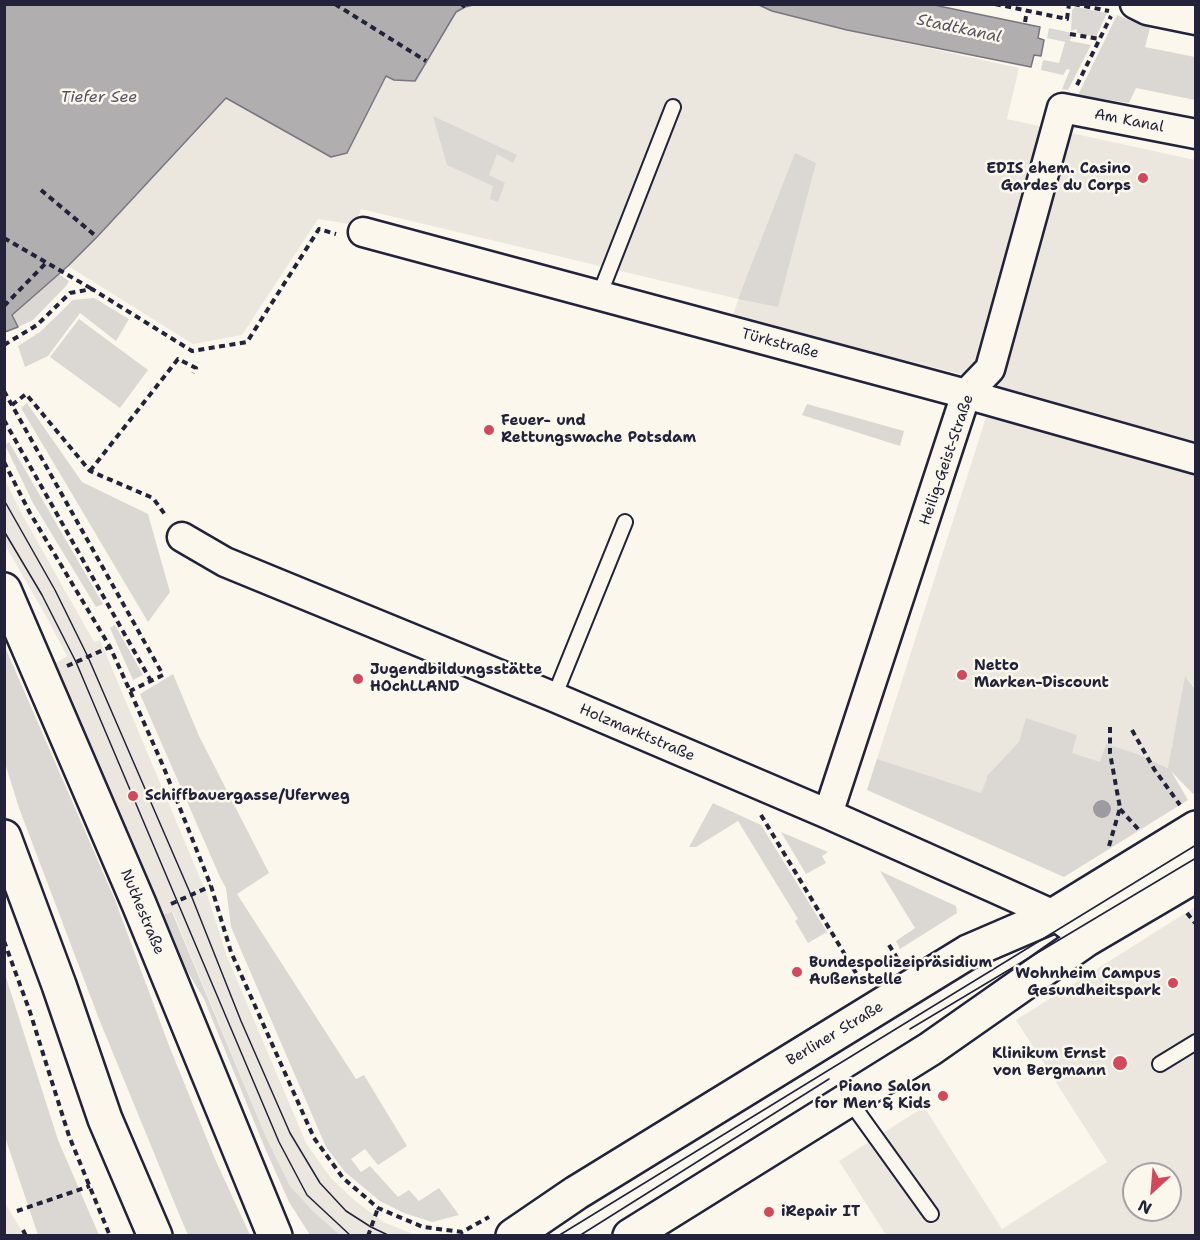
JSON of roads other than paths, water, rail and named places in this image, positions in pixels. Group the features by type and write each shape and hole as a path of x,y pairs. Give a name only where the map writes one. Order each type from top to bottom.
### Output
{"main road":[{"name":"Nuthestraße","path":"4,590 276,1229"},
{"name":"Berliner Straße","path":"630,1236 930,1049 1027,981 1071,927 1190,820"},
{"path":"4,837 59,985 105,1119 155,1236"},
{"name":"Berliner Straße","path":"502,1226 576,1193 968,952 1009,934 1071,927 1196,875"}],"street":[{"path":"1124,8 1147,10 1196,20"},
{"name":"Am Kanal","path":"1062,108 1196,134"},
{"name":"Heilig-Geist-Straße","path":"828,814 966,394 990,369 1062,108"},
{"name":"Türkstraße","path":"363,232 966,394 1196,459"},
{"name":"Holzmarktstraße","path":"182,537 225,562 554,697 828,814 1071,927"}],"lane":[{"path":"599,296 673,107"},
{"path":"554,697 625,522"},
{"path":"1071,927 1196,852"},
{"path":"1160,1064 1196,1042"},
{"path":"849,1100 931,1214"}],"water":[{"name":"Tiefer See","path":"5,4 473,5 456,12 415,81 394,80 386,76 347,153 331,157 226,98 97,237 12,315 18,327 5,332"},
{"name":"Stadtkanal","path":"759,5 934,5 1040,27 1038,38 1044,40 1041,56 1034,55 1031,67 847,30 772,11"}],"tram line":[{"path":"4,500 55,590 88,657 191,895 241,1021 290,1133 320,1183 346,1211 390,1236"},
{"path":"4,531 42,595 76,662 279,1142 307,1195 351,1236"},
{"path":"558,1236 1196,845"},
{"path":"910,1029 1196,858"},
{"path":"579,1236 829,1079"}],"place":[{"name":"EDIS ehem. Casino Gardes du Corps","path":"1143,178"},
{"name":"Feuer- und Rettungswache Potsdam","path":"489,430"},
{"name":"Netto Marken-Discount","path":"962,675"},
{"name":"Jugendbildungsstätte HOchLLAND","path":"358,679"},
{"name":"Schiffbauergasse/Uferweg","path":"133,796"},
{"name":"Bundespolizeipräsidium Außenstelle","path":"797,972"},
{"name":"Wohnheim Campus Gesundheitspark","path":"1173,983"},
{"name":"Klinikum Ernst von Bergmann","path":"1120,1063"},
{"name":"Piano Salon for Men & Kids","path":"943,1096"},
{"name":"iRepair IT","path":"769,1212"}]}
